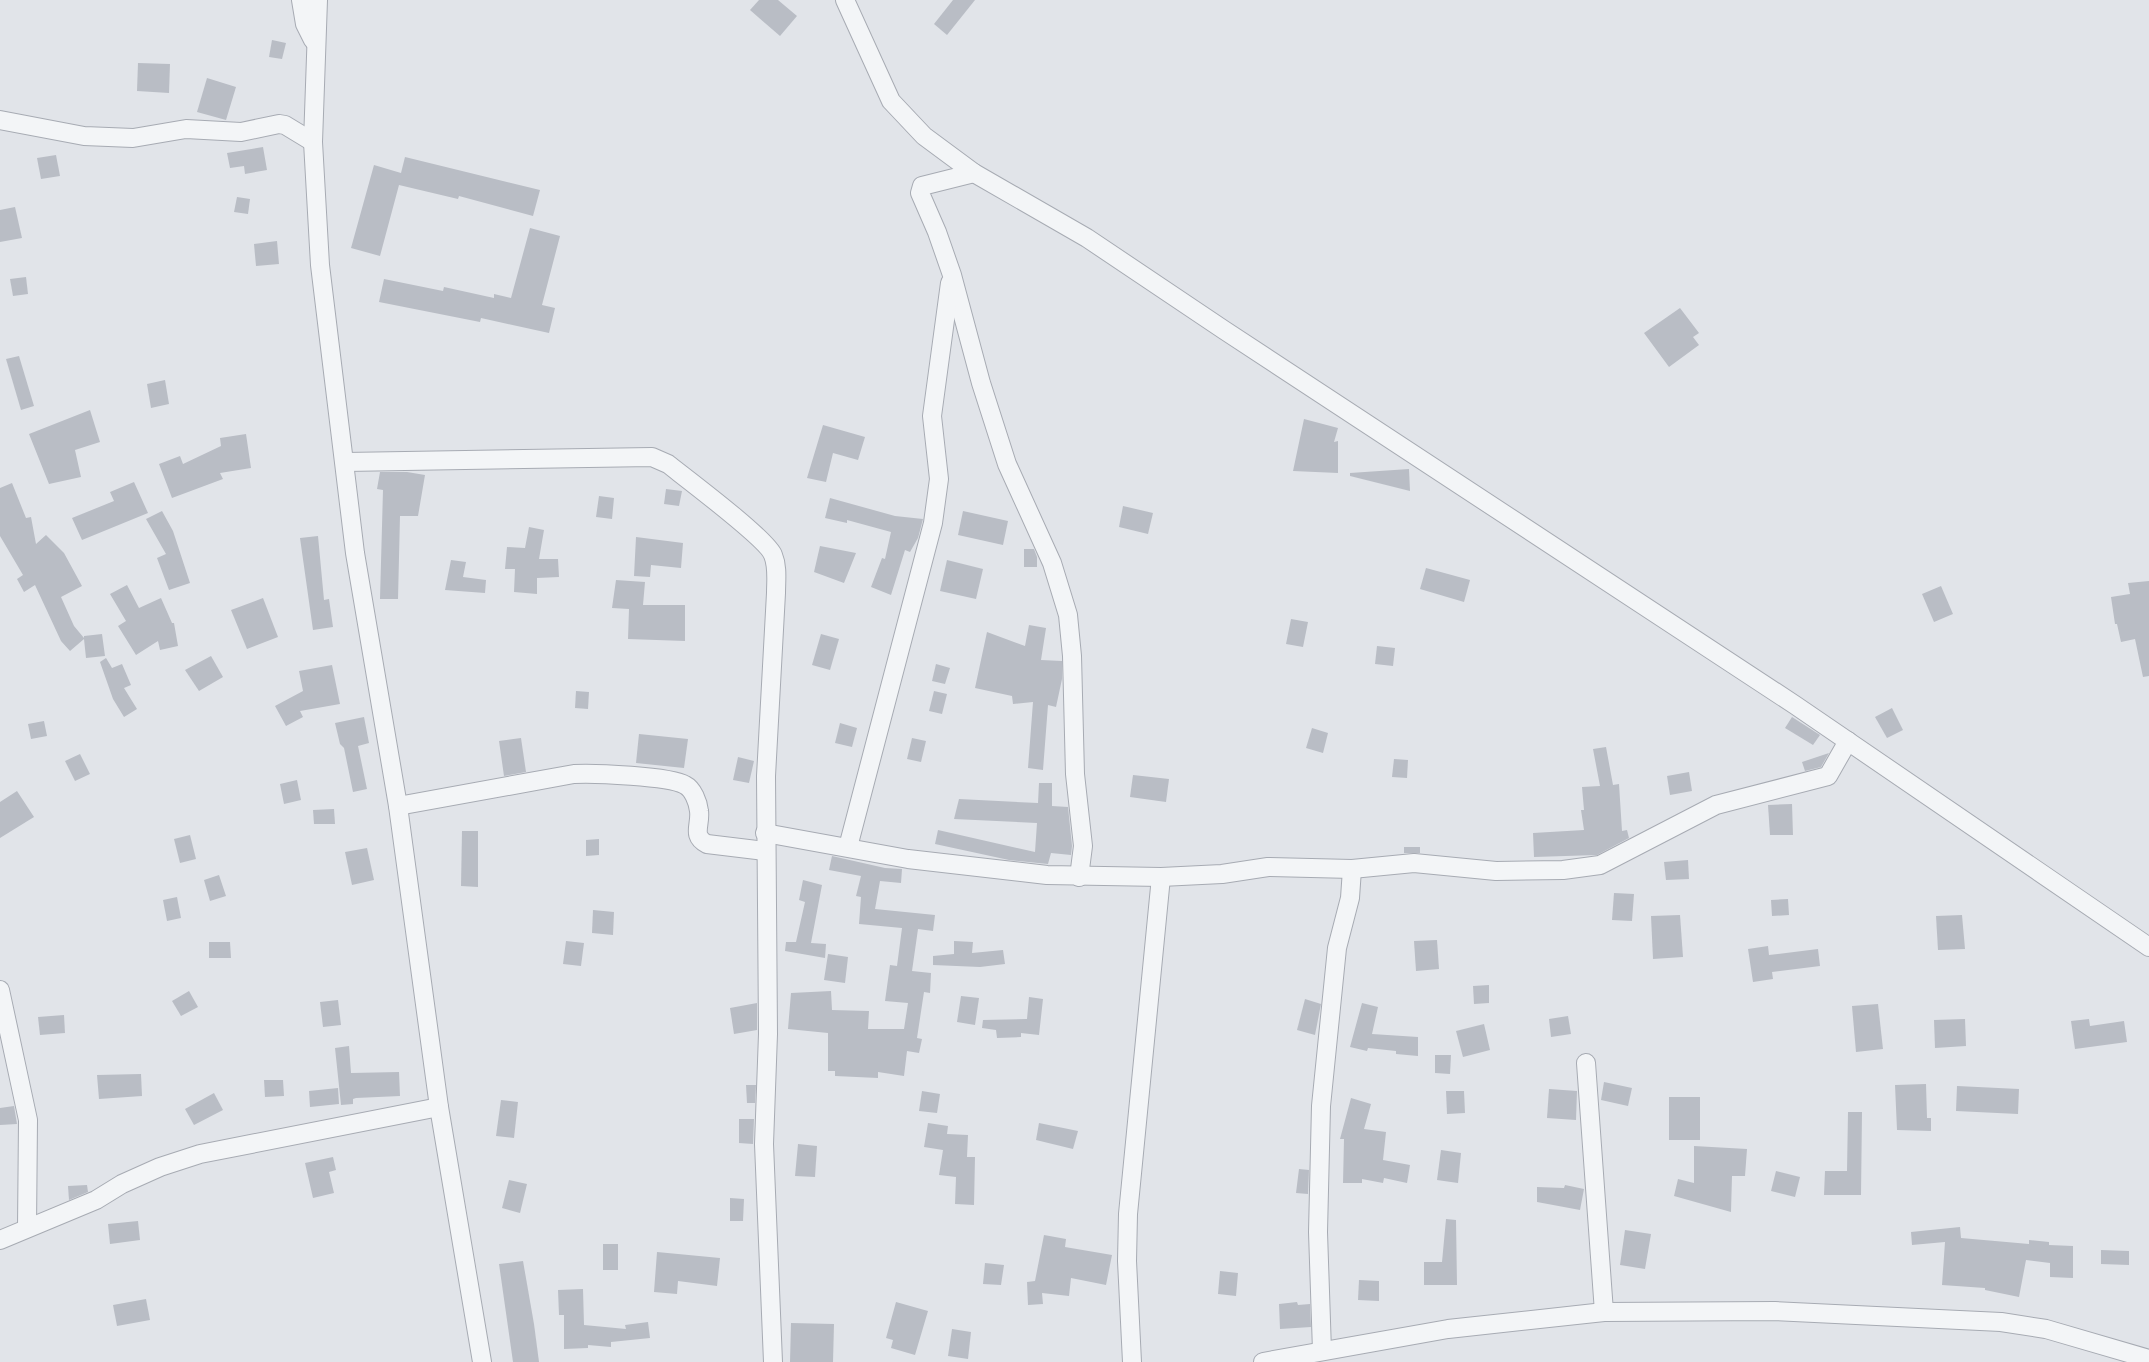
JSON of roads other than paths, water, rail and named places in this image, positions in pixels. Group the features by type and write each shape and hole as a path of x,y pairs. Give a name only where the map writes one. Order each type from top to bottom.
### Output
{"street":[{"path":"301,0 305,24 315,45"},
{"path":"318,0 313,142 320,265 356,553 398,806 439,1107 482,1362"},
{"path":"845,0 891,101 924,136 974,173 1087,238 1848,741 2149,947"},
{"path":"0,120 84,136 133,138 143,138 186,129 241,132 279,124 313,142"},
{"path":"974,173 922,186 919,190 952,275 981,383 1007,464 1052,563 1068,615 1072,656 1075,774 1082,846 1079,876"},
{"path":"848,847 933,524 939,479 932,416 952,275"},
{"path":"345,462 652,457 668,464 758,538 773,553 776,566 765,833 768,1034 764,1144 773,1362"},
{"path":"765,833 908,859 1047,875 1161,877 1222,874 1268,868 1352,869 1414,863 1496,871 1564,870 1600,865 1716,805 1828,776 1848,741"},
{"path":"398,806 574,774 591,773 669,780 687,786 696,798 699,812 697,835 699,840 707,844 766,851"},
{"path":"1322,1351 1318,1232 1322,1106 1337,948 1350,898 1352,869"},
{"path":"1132,1362 1127,1261 1128,1214 1161,877"},
{"path":"0,990 28,1120 27,1228"},
{"path":"1586,1063 1604,1312"},
{"path":"0,1240 96,1200 122,1184 160,1167 200,1154 439,1107"},
{"path":"1263,1362 1448,1329 1604,1312 1775,1311 2000,1322 2046,1329 2149,1359"}]}
